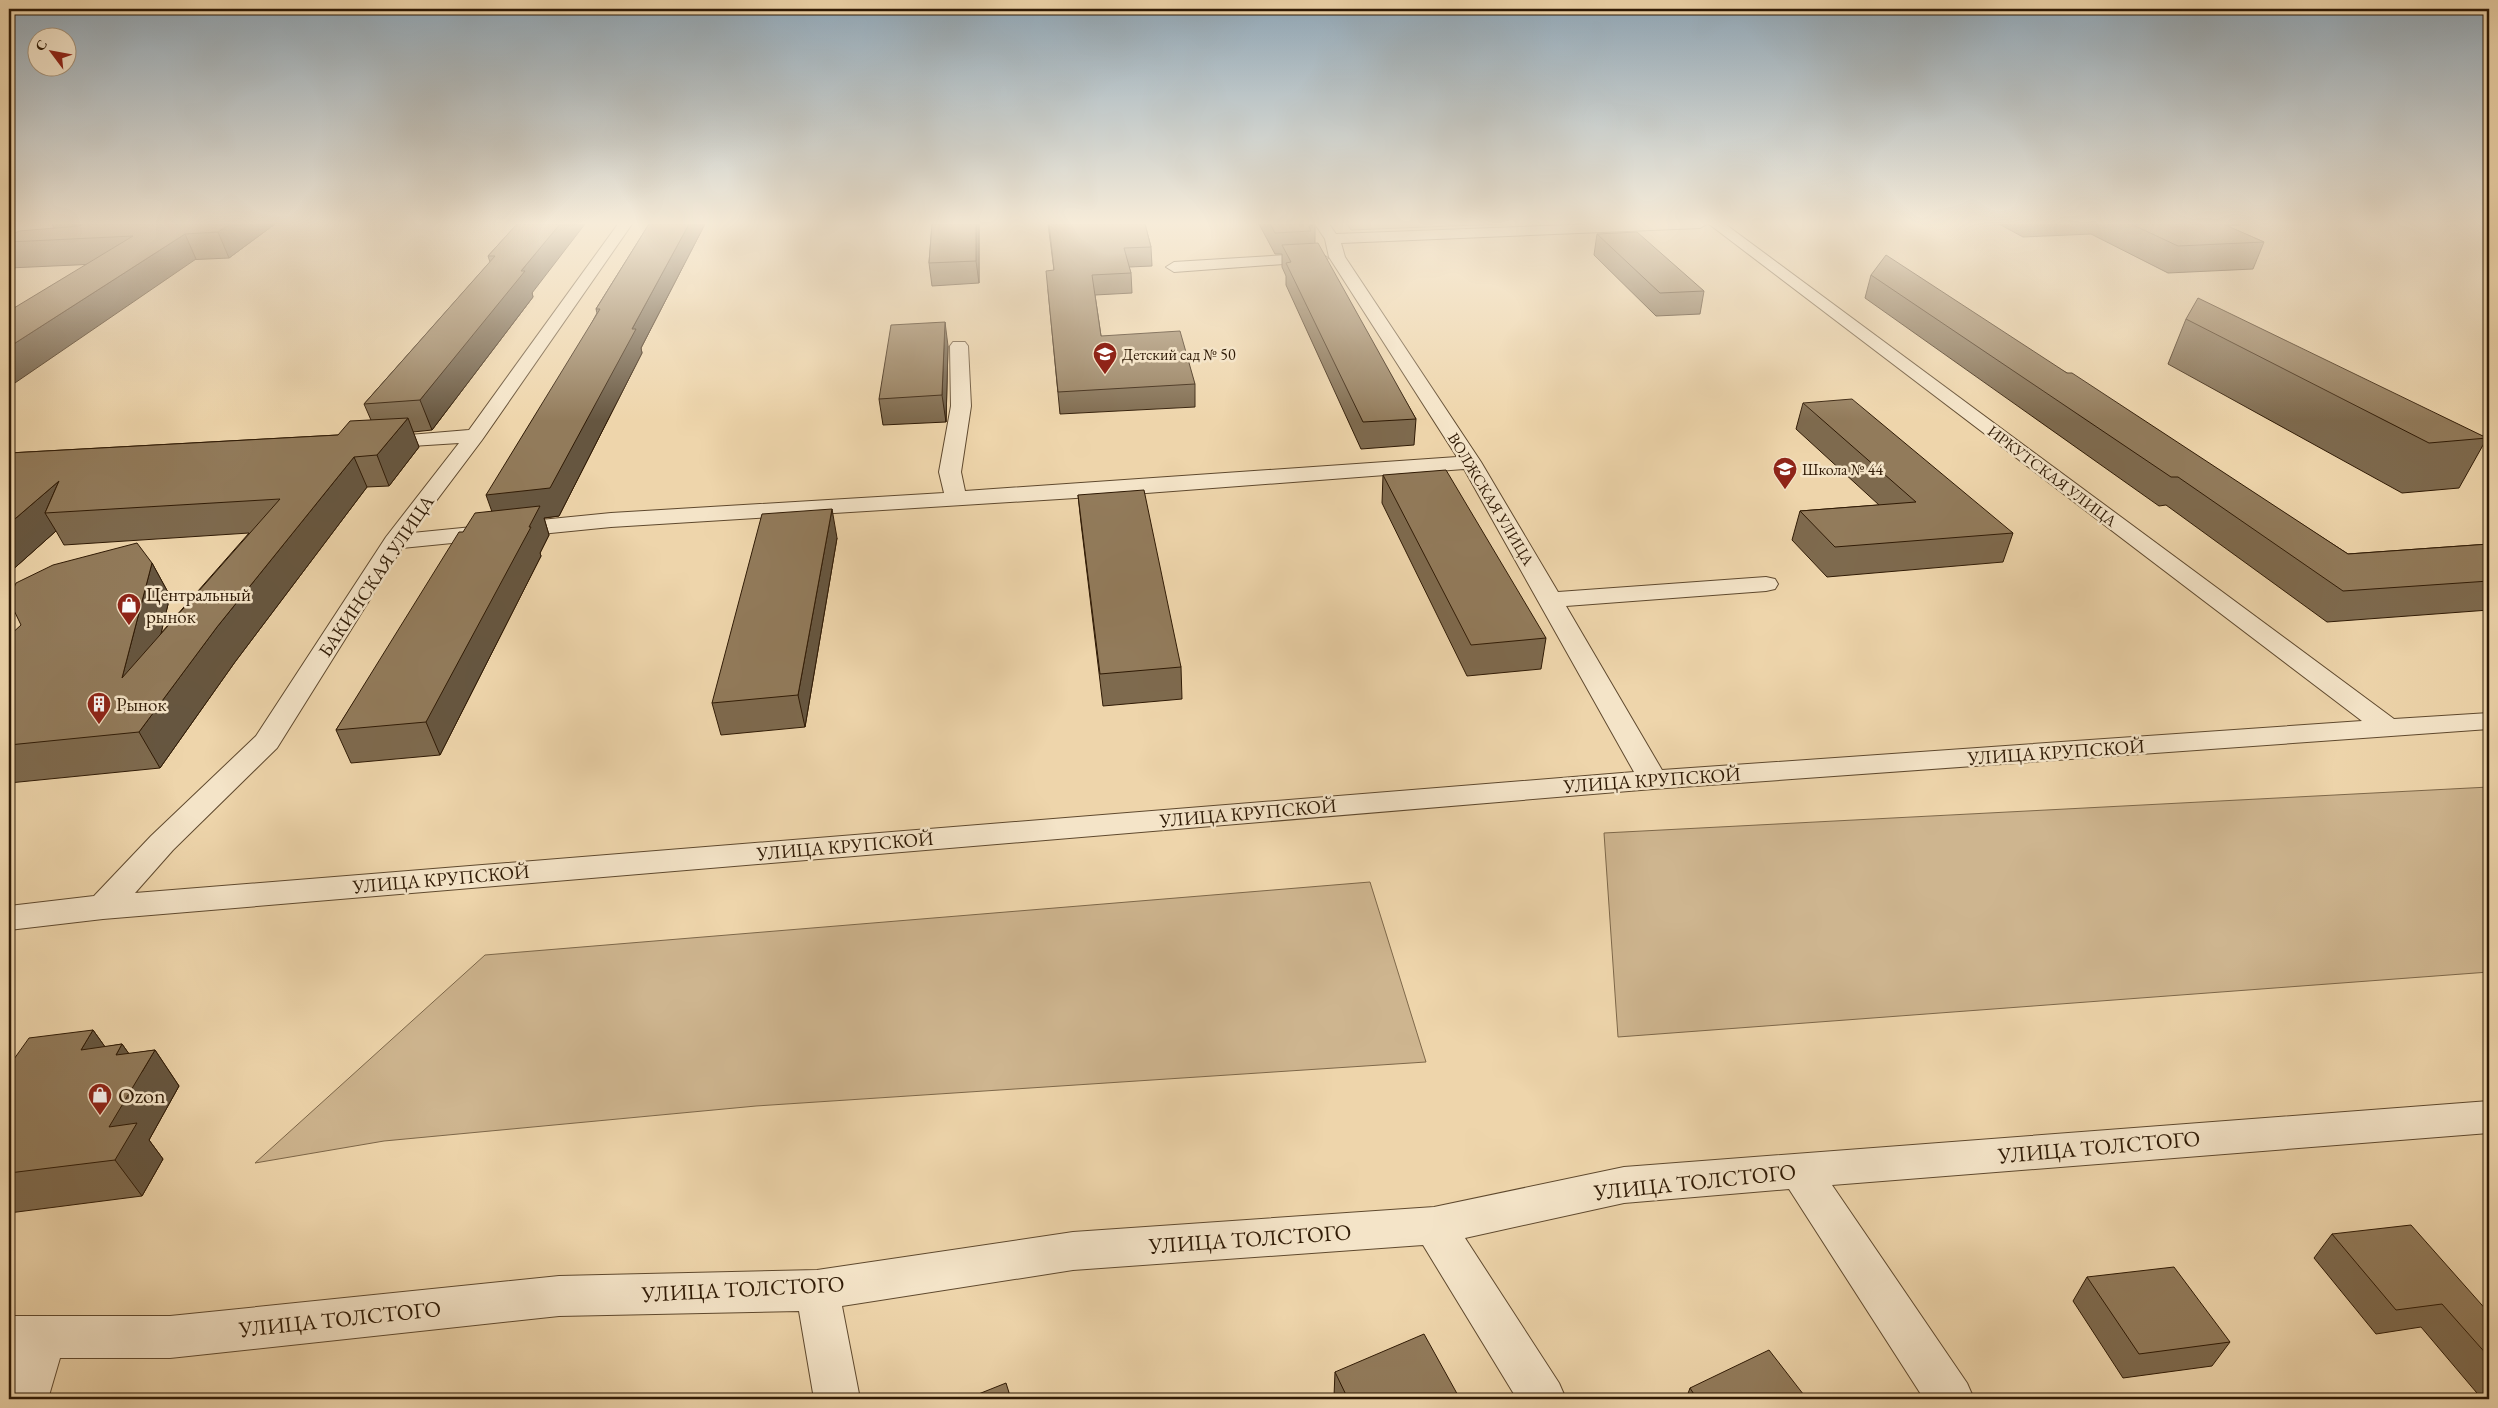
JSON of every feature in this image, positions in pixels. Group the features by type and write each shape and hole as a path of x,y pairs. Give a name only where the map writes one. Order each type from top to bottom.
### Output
{"street":[{"name":"БАКИНСКАЯ УЛИЦА","path":"103,907 162,843 267,742 394,542 475,436 579,290"},
{"name":"ВОЛЖСКАЯ УЛИЦА","path":"1362,290 1471,462 1653,780"},
{"name":"ИРКУТСКАЯ УЛИЦА","path":"1804,290 2388,728"},
{"path":"956,498 950,472 961,406 959,346"},
{"path":"356,443 475,436"},
{"path":"394,542 610,520 1471,462"},
{"path":"1550,600 1766,584"},
{"name":"УЛИЦА КРУПСКОЙ","path":"9,918 103,907 1653,780 2489,721"},
{"name":"УЛИЦА ТОЛСТОГО","path":"26,1337 170,1337 559,1296 817,1290 1073,1252 1434,1226 1624,1186 2382,1123 2489,1118"},
{"path":"1799,1171 1951,1399"},
{"path":"1434,1226 1543,1399"},
{"path":"817,1290 837,1399"},
{"path":"26,1337 26,1399"}],"shaded area":[{"path":"2489,787 2489,972 1618,1037 1604,833"},
{"path":"1370,882 1426,1062 756,1106 384,1141 255,1163 485,955"}],"building":[{"path":"44,290 98,290 9,347 9,311"},
{"path":"465,290 510,290 420,400 364,404"},
{"path":"608,290 653,290 632,329 636,329 550,488 486,495 600,309 596,309"},
{"path":"1048,290 1094,290 1101,336 1180,331 1195,384 1058,392"},
{"path":"1299,290 1344,290 1416,419 1363,422"},
{"path":"1656,290 1704,291 1660,293"},
{"path":"1893,290 1939,290 2067,373 2072,373 2348,554 2489,544 2489,581 2343,591 2178,477 2171,477"},
{"path":"2198,298 2487,438 2429,443 2186,319"},
{"path":"945,322 942,395 879,399 891,325"},
{"path":"1852,399 2013,533 1835,547 1800,511 1916,502 1803,403"},
{"path":"408,418 377,455 354,457 217,627 139,732 9,745 9,636 21,625 9,600 16,583 53,565 137,543 152,563 122,678 280,499 45,513 59,481 9,524 9,453 338,435 350,421"},
{"path":"1446,470 1546,638 1471,645 1383,475"},
{"path":"1144,490 1181,667 1100,674 1078,495"},
{"path":"540,506 529,527 531,527 426,722 336,730 459,532 463,532 475,513"},
{"path":"832,509 798,695 712,703 762,514"},
{"path":"93,1030 81,1050 122,1044 116,1055 155,1050 109,1127 137,1123 115,1160 9,1173 9,1066 29,1038"},
{"path":"2411,1225 2489,1313 2489,1357 2442,1304 2396,1310 2332,1234"},
{"path":"2174,1267 2230,1342 2139,1354 2087,1277"},
{"path":"1424,1334 1460,1399 1348,1399 1335,1372"},
{"path":"1769,1350 1807,1399 1697,1399 1690,1388"},
{"path":"1006,1383 1011,1399 966,1399"}],"place":[{"name":"Детский сад № 50","path":"1105,375"},
{"name":"Школа № 44","path":"1785,490"},
{"name":"Центральный рынок","path":"129,626"},
{"name":"Рынок","path":"99,725"},
{"name":"Ozon","path":"100,1116"}]}
